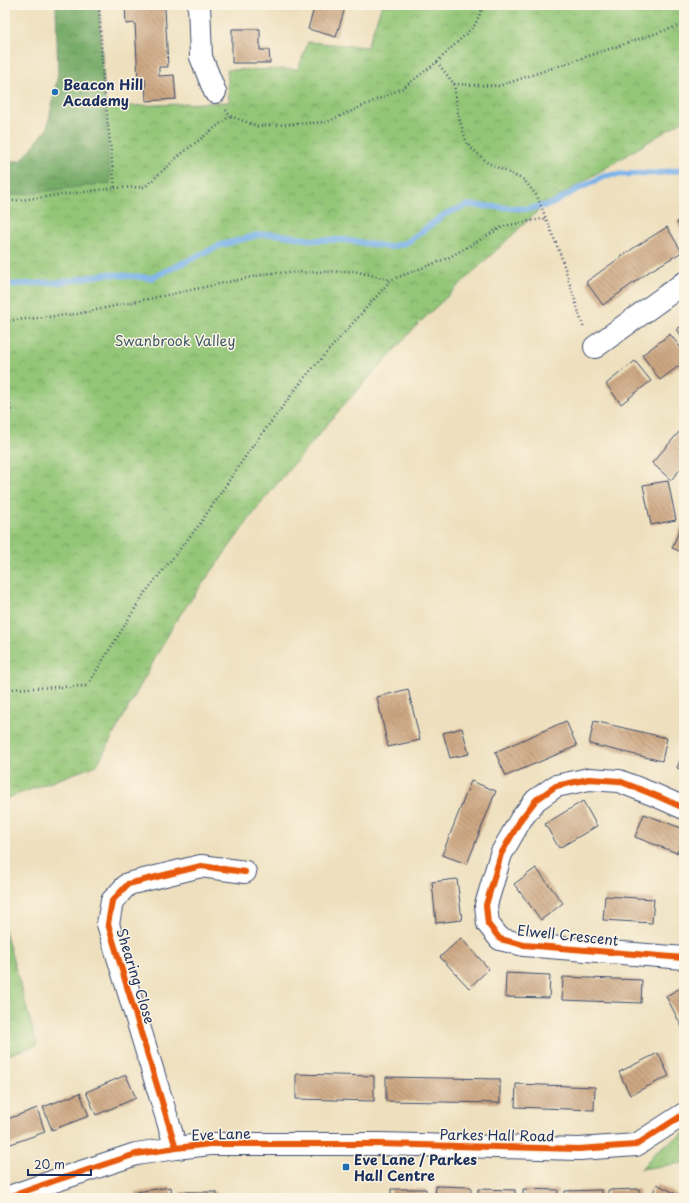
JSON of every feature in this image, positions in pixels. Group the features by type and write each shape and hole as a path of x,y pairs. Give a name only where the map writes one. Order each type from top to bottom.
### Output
{"street":[{"path":"199,5 201,57 215,92"},
{"path":"595,347 684,283"},
{"name":"Elwell Crescent","path":"684,808 619,781 589,779 556,786 536,800 521,819 501,854 486,905 488,924 500,939 524,946 684,958"},
{"name":"Shearing Close","path":"176,1148 108,924 112,901 128,884 201,866 245,872"},
{"name":"Parkes Hall Road","path":"300,1144 387,1144 579,1149 636,1145 684,1114"},
{"name":"Eve Lane","path":"6,1198 136,1154 210,1144 300,1144"}],"path":[{"path":"99,5 103,78 115,188"},
{"path":"215,92 230,116 257,126 327,122 402,88 437,62 475,25 484,5"},
{"path":"454,84 499,86 684,24"},
{"path":"437,62 454,84 458,114 467,144 488,163 524,180 537,196 562,256 588,341 595,347"},
{"path":"5,202 115,188 145,187 180,155 230,116"},
{"path":"5,689 87,686 144,594 199,525 249,452 305,377 391,280 448,258 504,226 547,218"},
{"path":"5,321 77,314 271,273 354,271 391,280"},
{"path":"5,382 10,411 5,431"}],"green space":[{"name":"Beacon Hill Academy","path":"56,5 99,5 105,107 115,188 5,198 5,163 22,160 47,129 58,74"},
{"name":"Swanbrook Valley","path":"382,5 684,5 684,120 542,207 418,324 342,407 261,503 175,622 97,765 5,799 5,196 110,183 105,107 229,102 227,70 298,69 308,42 367,47"},
{"path":"5,931 37,1045 5,1056"},
{"path":"684,1133 684,1163 641,1169 656,1151"}],"building":[{"path":"125,5 161,5 161,8 165,8 168,67 159,67 159,76 174,75 176,99 146,101 145,79 138,79 135,23 126,24"},
{"path":"315,5 346,5 336,37 308,29"},
{"path":"232,29 260,29 260,50 269,50 270,63 232,63"},
{"path":"684,218 684,235 677,222"},
{"path":"667,227 682,252 650,271 603,305 586,282 635,247"},
{"path":"684,325 684,340 677,329"},
{"path":"670,334 684,352 684,362 660,380 642,355"},
{"path":"635,361 651,381 621,404 606,384"},
{"path":"680,431 684,434 684,465 671,480 652,463"},
{"path":"668,481 676,520 651,525 643,485"},
{"path":"682,524 684,525 684,553 672,548"},
{"path":"408,689 420,740 388,747 377,697"},
{"path":"566,721 577,746 506,776 495,752"},
{"path":"594,721 667,738 662,761 589,744"},
{"path":"462,728 469,754 450,758 443,733"},
{"path":"684,750 684,770 677,768"},
{"path":"471,781 496,791 467,864 442,855"},
{"path":"583,801 597,826 559,848 545,824"},
{"path":"644,814 684,829 684,836 677,853 635,837"},
{"path":"536,868 563,903 541,920 514,884"},
{"path":"457,879 462,920 436,923 432,882"},
{"path":"605,896 654,899 652,923 603,920"},
{"path":"461,938 489,969 469,988 440,957"},
{"path":"506,973 550,975 549,998 505,997"},
{"path":"563,977 642,980 641,1003 562,1000"},
{"path":"684,986 684,1031 666,996"},
{"path":"658,1053 669,1076 630,1095 619,1072"},
{"path":"296,1074 374,1076 374,1101 296,1099"},
{"path":"126,1075 136,1098 96,1115 86,1092"},
{"path":"386,1077 500,1079 500,1103 386,1101"},
{"path":"516,1084 595,1087 594,1110 515,1107"},
{"path":"80,1093 89,1116 52,1130 43,1107"},
{"path":"37,1108 45,1132 5,1146 5,1120"},
{"path":"657,1184 684,1198 650,1198"},
{"path":"436,1186 471,1187 471,1198 435,1198"},
{"path":"171,1187 172,1198 137,1198 136,1192"},
{"path":"391,1189 426,1189 426,1198 391,1198"},
{"path":"478,1189 515,1190 515,1198 478,1198"},
{"path":"523,1189 558,1190 557,1198 523,1198"},
{"path":"639,1189 640,1198 608,1198 608,1190"},
{"path":"602,1190 602,1198 565,1198 565,1191"},
{"path":"180,1192 217,1192 217,1198 180,1198"}],"waterway":[{"path":"5,285 63,282 107,274 151,278 221,245 258,235 283,235 312,240 345,240 389,247 406,243 445,214 468,205 528,209 552,204 607,175 658,173 680,170 684,166"}],"cycle path":[{"path":"684,808 619,781 589,779 556,786 536,800 521,819 501,854 486,905 488,924 500,939 524,945 684,958"},
{"path":"176,1148 108,924 112,901 128,884 201,866 245,872"},
{"path":"6,1198 136,1154 176,1148 210,1144 379,1144 579,1149 636,1145 684,1114"}],"place":[{"name":"Beacon Hill Academy","path":"55,92"},
{"name":"Eve Lane / Parkes Hall Centre","path":"346,1167"}]}
